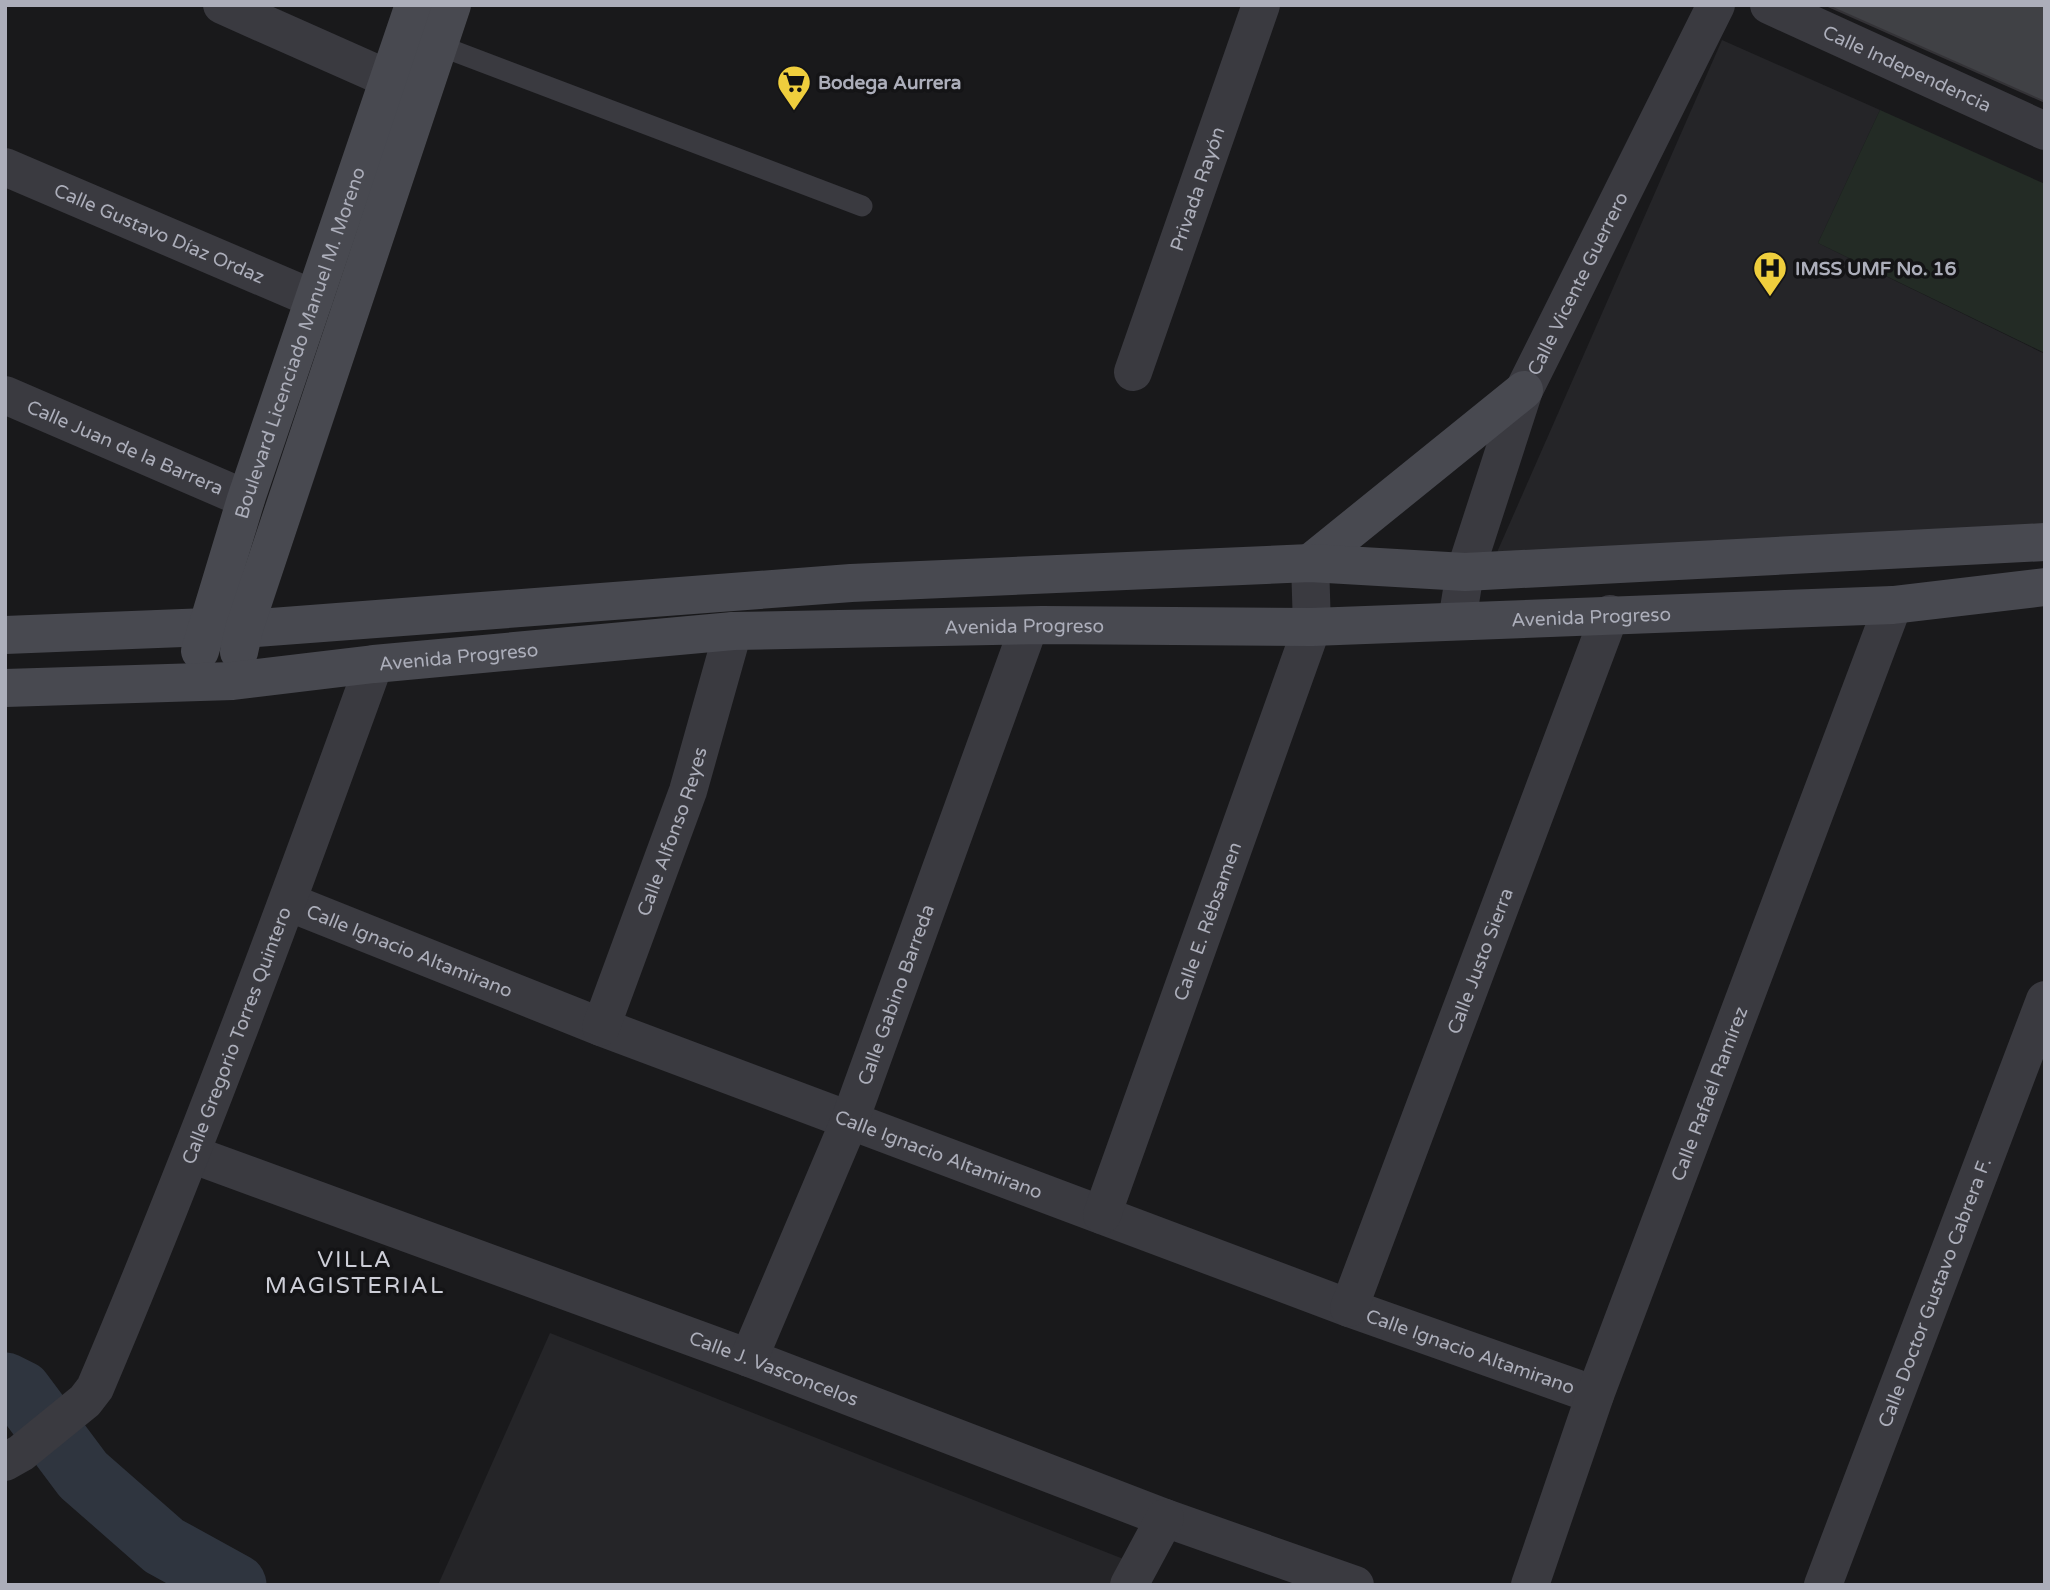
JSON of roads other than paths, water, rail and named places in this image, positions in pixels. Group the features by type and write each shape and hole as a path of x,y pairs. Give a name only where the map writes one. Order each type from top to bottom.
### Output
{"street":[{"path":"222,5 406,86"},
{"name":"Boulevard Licenciado Manuel M. Moreno","path":"190,682 226,628 406,86 419,28 452,5"},
{"name":"Privada Rayón","path":"1133,372 1261,5"},
{"name":"Calle Vicente Guerrero","path":"1457,621 1465,572 1524,390 1716,5"},
{"name":"Calle Independencia","path":"1769,5 2045,131"},
{"name":"Boulevard Licenciado Manuel M. Moreno","path":"233,681 226,628 246,499 314,299 406,86"},
{"name":"Calle Gustavo Díaz Ordaz","path":"5,167 314,299"},
{"path":"1310,564 1524,390"},
{"name":"Calle Juan de la Barrera","path":"5,395 246,499"},
{"path":"5,635 226,628 851,583 1310,564 1465,572 2045,542"},
{"path":"1310,564 1312,627"},
{"name":"Avenida Progreso","path":"5,688 233,681 374,664 733,631 1029,626 1312,627 1893,605 2045,587"},
{"name":"Calle Rafaél Ramírez","path":"1530,1585 1595,1395 1893,605"},
{"name":"Calle Justo Sierra","path":"1349,1308 1611,614"},
{"name":"Calle Gabino Barreda","path":"749,1358 850,1120 1029,626"},
{"name":"Calle E. Rébsamen","path":"1102,1215 1312,627"},
{"name":"Calle Alfonso Reyes","path":"601,1027 688,791 733,631"},
{"name":"Calle Gregorio Torres Quintero","path":"13,1458 85,1401 95,1388 191,1154 288,902 374,664"},
{"name":"Calle Ignacio Altamirano","path":"288,902 601,1027 1349,1308 1595,1395"},
{"name":"Calle Doctor Gustavo Cabrera F.","path":"1823,1585 2045,1000"},
{"name":"Calle J. Vasconcelos","path":"191,1154 749,1358 1165,1518 1355,1585"},
{"path":"1129,1585 1165,1518"}],"lane":[{"path":"419,28 862,206"}],"waterway":[{"path":"5,1384 21,1392 83,1475 164,1546 235,1585"}],"place":[{"name":"Bodega Aurrera","path":"794,112"},
{"name":"IMSS UMF No. 16","path":"1770,298"}],"district":[{"name":"VILLA MAGISTERIAL","path":"355,1272"}]}
